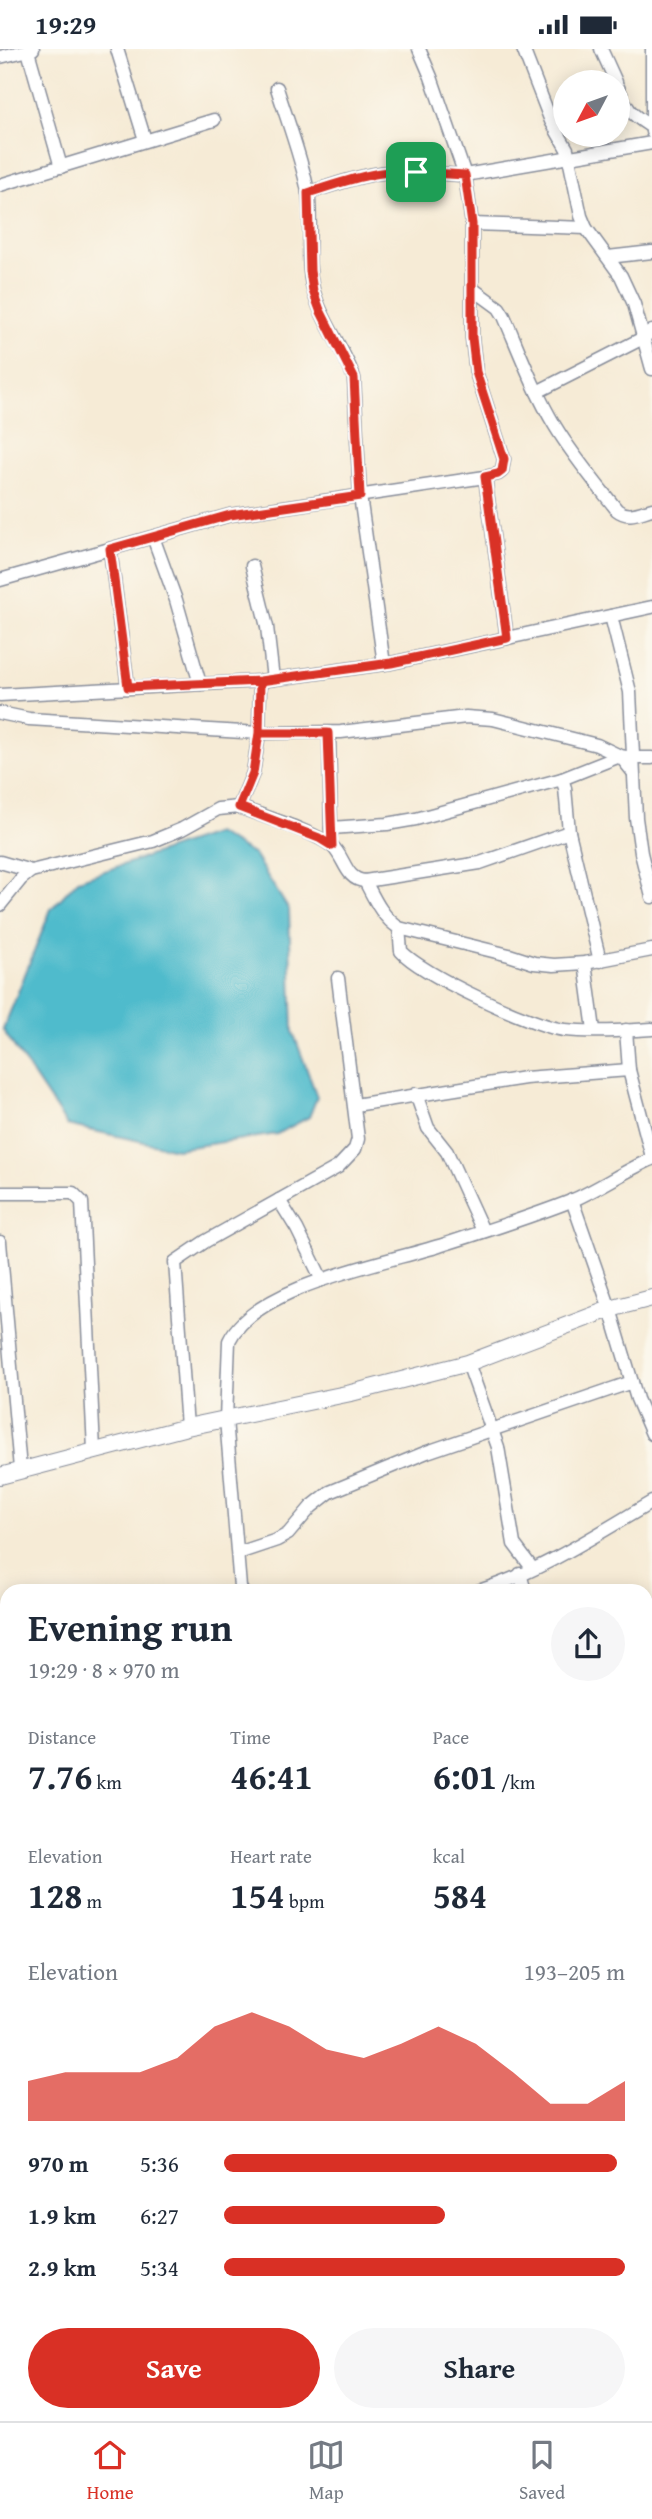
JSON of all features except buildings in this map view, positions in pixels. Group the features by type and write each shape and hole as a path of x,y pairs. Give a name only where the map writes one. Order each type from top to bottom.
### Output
{"street":[{"path":"117,49 145,140"},
{"path":"0,580 230,515 485,477 502,471 504,459 476,372 472,338 472,224 465,175 419,49"},
{"path":"523,49 551,121 570,157 581,216 586,228 621,276 647,334 652,369"},
{"path":"601,49 611,70"},
{"path":"651,129 652,49"},
{"path":"0,57 31,50 61,167"},
{"path":"277,88 308,193 313,291 354,378 360,496 384,664"},
{"path":"630,113 651,129"},
{"path":"0,185 214,120"},
{"path":"308,193 361,177 405,171 465,175 652,143"},
{"path":"472,224 586,228"},
{"path":"608,257 652,252"},
{"path":"473,289 499,308 537,392 570,449 617,510 631,515 652,509"},
{"path":"537,392 647,334"},
{"path":"485,477 507,638"},
{"path":"153,537 176,600 200,684"},
{"path":"110,549 128,687"},
{"path":"239,807 253,773 266,680 267,627 252,566"},
{"path":"0,695 266,680 384,664 652,607"},
{"path":"611,616 630,692 628,762 641,853 652,897"},
{"path":"0,713 29,719 259,733 328,733 466,717 493,719 579,740 628,762"},
{"path":"328,733 332,846"},
{"path":"331,828 416,819 562,779 652,758"},
{"path":"562,779 569,832 600,961"},
{"path":"0,862 31,871 153,841 218,809 239,807 319,838 332,846 342,857 352,876 365,881 481,863 569,832"},
{"path":"1,903 31,871"},
{"path":"365,881 389,922 398,928 534,963 585,963 652,950"},
{"path":"398,928 398,945 414,963 487,1002 545,1026 594,1031 652,1029"},
{"path":"585,963 594,1031"},
{"path":"187,1427 174,1262 346,1160 355,1149 358,1139 355,1105 338,978"},
{"path":"241,1584 226,1419 228,1353 234,1331 258,1310 322,1280 483,1231 572,1200 652,1158 629,1070 626,1030"},
{"path":"355,1105 525,1079 629,1070"},
{"path":"416,1094 428,1128 447,1151 483,1231"},
{"path":"0,1193 61,1191 73,1193 82,1202 94,1450"},
{"path":"279,1200 297,1229 322,1280"},
{"path":"572,1200 632,1382 652,1434"},
{"path":"0,1242 20,1469"},
{"path":"0,1476 187,1427 351,1393 468,1363 610,1309 652,1298"},
{"path":"468,1363 493,1428 502,1465 514,1544 532,1568"},
{"path":"238,1553 288,1534 319,1498 330,1492 427,1452 632,1382"},
{"path":"495,1584 568,1550 652,1502"},
{"path":"520,1574 524,1584"}],"water":[{"path":"216,833 254,855 289,910 293,1032 317,1097 309,1117 277,1134 176,1149 67,1125 3,1030 51,909 78,880"}],"route":[{"path":"416,172 361,177 308,193 313,291 354,378 360,496 230,515 110,549 128,687 260,681 259,733 253,773 239,807 319,838 332,846 328,733 259,733 260,681 391,663 507,638 485,477 502,471 504,459 476,372 472,338 472,224 465,175 416,172"}]}
